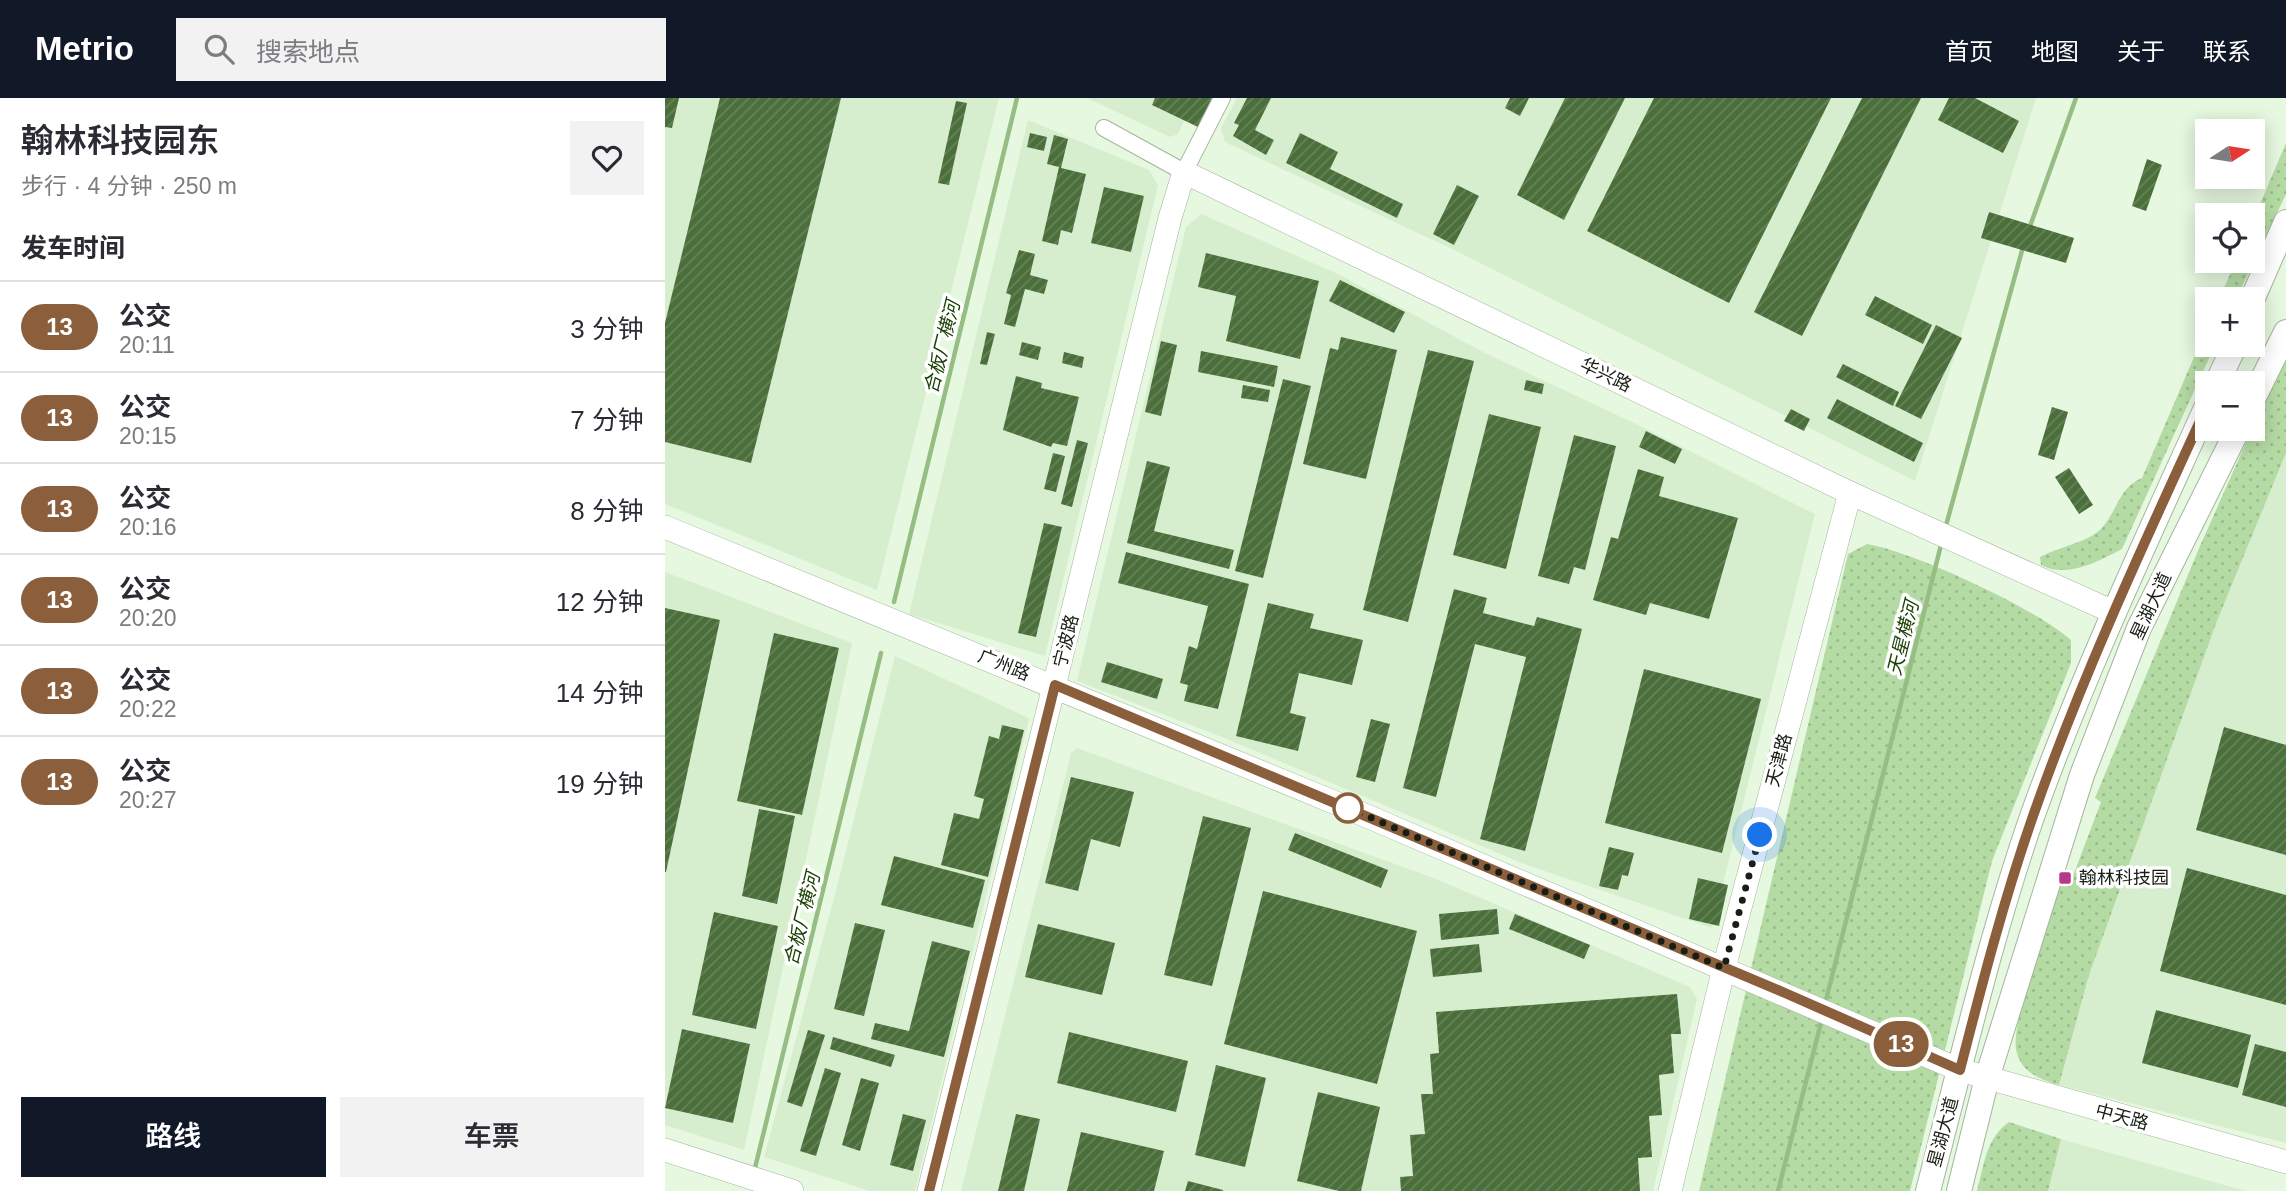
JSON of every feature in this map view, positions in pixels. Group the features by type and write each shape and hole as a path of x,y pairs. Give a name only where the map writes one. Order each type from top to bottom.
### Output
{"main road":[{"path":"2257,287 2286,222"},
{"path":"2265,375 2286,332"},
{"name":"星湖大道","path":"1928,1191 1997,926 2029,826 2113,612 2195,432"},
{"name":"星湖大道","path":"1959,1191 1987,1078 2092,750 2139,628 2232,441"}],"street":[{"name":"宁波路","path":"929,1191 1184,172 1222,98"},
{"name":"华兴路","path":"1104,128 1184,172 1850,493 2113,612"},
{"name":"天津路","path":"1670,1191 1724,968 1850,493"},
{"name":"广州路","path":"665,527 1055,685 1785,993 1960,1070"},
{"name":"中天路","path":"1960,1070 2286,1162"},
{"path":"665,1150 792,1191"}],"shaded area":[{"path":"665,98 999,98 877,590 665,504"},
{"path":"1087,98 1195,98 1178,134 1170,137"},
{"path":"1237,98 2036,98 1915,481 1456,251 1225,142 1221,128"},
{"path":"1028,120 1149,170 1158,185 1045,656 909,614"},
{"path":"1201,214 1338,274 1485,353 1634,423 1815,514 1712,928 1524,864 1222,737 1077,681 1186,227"},
{"path":"2286,453 2286,1143 2059,1085 2089,975 2217,621"},
{"path":"665,572 852,643 744,1150 665,1125"},
{"path":"895,656 1029,718 915,1191 870,1191 764,1157 834,898"},
{"path":"1077,748 1436,879 1690,987 1697,999 1653,1191 961,1191 1071,753"},
{"path":"2061,1139 2246,1191 2048,1191"}],"green space":[{"path":"2286,143 2286,194 2265,238 2265,203 2260,203"},
{"path":"2231,273 2248,273 2242,287 2224,287"},
{"path":"2286,353 2286,453 2217,621 2089,975 2059,1085 2052,1083 2026,1069 2016,1049 2020,1014 2034,962 2064,872 2073,876 2101,802 2095,798 2200,546 2247,441 2265,441 2265,400"},
{"path":"2195,355 2195,357 2210,357 2203,371 2195,371 2195,389 2122,549 2083,567 2061,570 2041,565 2040,557 2088,538 2101,529 2128,487 2142,478"},
{"path":"1867,544 1943,569 2031,613 2071,640 2071,663 1992,861 1910,1191 1699,1191 1848,554"},
{"path":"2009,1122 2061,1139 2048,1191 1977,1191 1991,1144 2001,1128"}],"building":[{"path":"665,98 679,98 672,128 665,127"},
{"path":"720,98 841,98 751,463 665,442 665,323"},
{"path":"1155,98 1212,98 1198,127 1152,105"},
{"path":"1247,98 1271,98 1255,130 1274,140 1266,155 1233,136 1239,125 1234,123"},
{"path":"1510,98 1529,98 1520,116 1505,108"},
{"path":"1565,98 1625,98 1564,220 1517,195"},
{"path":"1654,98 1831,98 1729,303 1587,231"},
{"path":"1862,98 1921,98 1802,336 1754,312"},
{"path":"1949,98 1975,98 2019,121 2003,153 1938,120"},
{"path":"956,101 967,103 949,185 938,183"},
{"path":"1030,133 1047,137 1044,151 1027,147"},
{"path":"1300,133 1338,152 1330,169 1403,204 1397,218 1286,163"},
{"path":"1054,135 1068,139 1061,168 1086,174 1072,233 1061,230 1058,245 1042,241 1059,167 1047,164"},
{"path":"2147,159 2162,165 2146,211 2132,206"},
{"path":"1457,185 1479,196 1454,245 1433,234"},
{"path":"1104,187 1144,196 1131,252 1091,243"},
{"path":"1989,212 2074,238 2066,263 1981,238"},
{"path":"1019,250 1035,254 1030,275 1048,280 1044,294 1025,289 1015,327 1004,324 1011,295 1006,293"},
{"path":"1206,253 1319,281 1300,359 1226,341 1236,296 1198,287"},
{"path":"1340,280 1405,312 1394,333 1329,301"},
{"path":"1875,296 1932,325 1923,344 1865,315"},
{"path":"1936,325 1962,338 1921,419 1895,406"},
{"path":"987,332 995,334 987,365 980,364"},
{"path":"1341,337 1397,350 1366,479 1303,464 1330,348 1338,350"},
{"path":"1161,341 1177,345 1161,416 1145,412"},
{"path":"1022,342 1041,347 1038,360 1019,355"},
{"path":"1428,350 1474,361 1408,622 1363,610"},
{"path":"1201,351 1278,366 1274,387 1198,372"},
{"path":"1064,352 1084,357 1082,368 1062,363"},
{"path":"1843,364 1899,392 1893,406 1836,377"},
{"path":"1016,376 1042,383 1041,388 1079,397 1067,446 1053,443 1051,447 1003,430"},
{"path":"1283,379 1311,386 1263,578 1235,571"},
{"path":"1526,380 1544,384 1542,394 1524,390"},
{"path":"1243,385 1270,390 1268,402 1241,398"},
{"path":"1837,399 1923,443 1914,462 1827,418"},
{"path":"2052,407 2068,412 2054,460 2038,455"},
{"path":"1791,409 1810,419 1804,431 1784,421"},
{"path":"1489,414 1541,427 1506,569 1453,555"},
{"path":"1646,431 1682,449 1675,464 1639,447"},
{"path":"1574,435 1616,446 1585,570 1574,567 1569,584 1538,576"},
{"path":"1077,440 1088,443 1072,507 1061,504"},
{"path":"1053,453 1065,456 1056,492 1044,489"},
{"path":"1147,461 1170,467 1154,531 1234,550 1229,569 1127,543"},
{"path":"2069,468 2093,505 2079,514 2055,477"},
{"path":"1638,469 1664,477 1659,496 1738,518 1709,619 1650,603 1646,615 1593,600 1611,537 1618,539"},
{"path":"1044,523 1062,527 1036,637 1018,633"},
{"path":"1126,552 1249,584 1218,709 1184,701 1188,685 1180,683 1189,646 1197,649 1208,606 1118,583"},
{"path":"1454,589 1487,598 1483,613 1534,626 1537,617 1582,629 1525,851 1480,839 1526,657 1475,644 1436,797 1403,788"},
{"path":"1268,603 1314,614 1310,628 1363,640 1352,685 1299,673 1290,713 1306,717 1298,751 1236,736"},
{"path":"665,608 720,620 666,872 665,872"},
{"path":"774,633 839,648 802,815 737,801"},
{"path":"1107,662 1163,679 1157,699 1101,682"},
{"path":"1644,669 1761,699 1722,853 1605,823"},
{"path":"1371,719 1390,724 1375,782 1356,777"},
{"path":"1002,725 1024,730 988,877 941,865 954,813 979,819 984,799 974,796 989,736 999,739"},
{"path":"2224,727 2286,745 2286,855 2196,830"},
{"path":"1071,777 1134,792 1120,847 1091,839 1078,891 1045,883"},
{"path":"759,809 795,816 777,904 742,896"},
{"path":"1203,816 1251,828 1212,986 1164,975"},
{"path":"1295,833 1388,870 1381,888 1288,850"},
{"path":"1609,847 1634,853 1628,876 1622,875 1618,890 1599,886"},
{"path":"894,856 985,880 973,928 881,905"},
{"path":"2187,868 2286,895 2286,1005 2160,971"},
{"path":"1698,878 1728,885 1719,926 1689,919"},
{"path":"1263,891 1417,931 1377,1084 1224,1044"},
{"path":"1497,909 1499,934 1441,940 1439,914"},
{"path":"714,912 778,926 756,1029 692,1015"},
{"path":"1515,914 1590,945 1584,959 1509,929"},
{"path":"855,923 885,930 864,1016 834,1009"},
{"path":"1038,924 1115,943 1102,995 1025,977"},
{"path":"932,941 970,951 944,1057 871,1039 875,1023 909,1031"},
{"path":"1479,944 1482,972 1433,977 1430,949"},
{"path":"1677,994 1681,1034 1671,1034 1674,1073 1659,1075 1662,1115 1649,1116 1652,1157 1638,1158 1640,1191 1401,1191 1400,1177 1413,1176 1410,1135 1425,1134 1421,1094 1433,1094 1430,1054 1439,1053 1436,1012"},
{"path":"2156,1010 2251,1035 2238,1088 2142,1063"},
{"path":"682,1029 750,1044 733,1123 665,1108"},
{"path":"808,1030 825,1035 802,1107 787,1102"},
{"path":"1069,1032 1188,1061 1176,1112 1057,1083"},
{"path":"833,1037 895,1055 891,1067 830,1049"},
{"path":"2255,1044 2286,1052 2286,1107 2242,1095"},
{"path":"1216,1065 1266,1078 1245,1167 1195,1155"},
{"path":"825,1068 841,1073 816,1156 800,1151"},
{"path":"861,1078 879,1083 860,1151 842,1145"},
{"path":"1318,1092 1380,1107 1361,1191 1339,1191 1297,1181"},
{"path":"903,1114 926,1120 913,1171 890,1165"},
{"path":"1016,1114 1040,1119 1024,1191 998,1191"},
{"path":"1081,1132 1164,1151 1154,1191 1067,1191"},
{"path":"1188,1181 1223,1190 1223,1191 1185,1191"}],"waterway":[{"name":"合板厂横河","path":"894,602 1017,98"},
{"name":"天星横河","path":"2029,229 2076,98"},
{"name":"天星横河","path":"1945,529 2023,247"},
{"name":"天星横河","path":"1825,1004 1942,541"},
{"name":"合板厂横河","path":"754,1172 881,653"},
{"name":"天星横河","path":"1778,1191 1822,1019"}],"bus line":[{"name":"13","path":"929,1191 1055,685 1785,993 1960,1070 1997,926 2034,814 2113,612 2195,432"}],"place":[{"name":"翰林科技园","path":"2065,878"}],"route":[{"path":"1348,808 1724,968 1760,835"}]}
